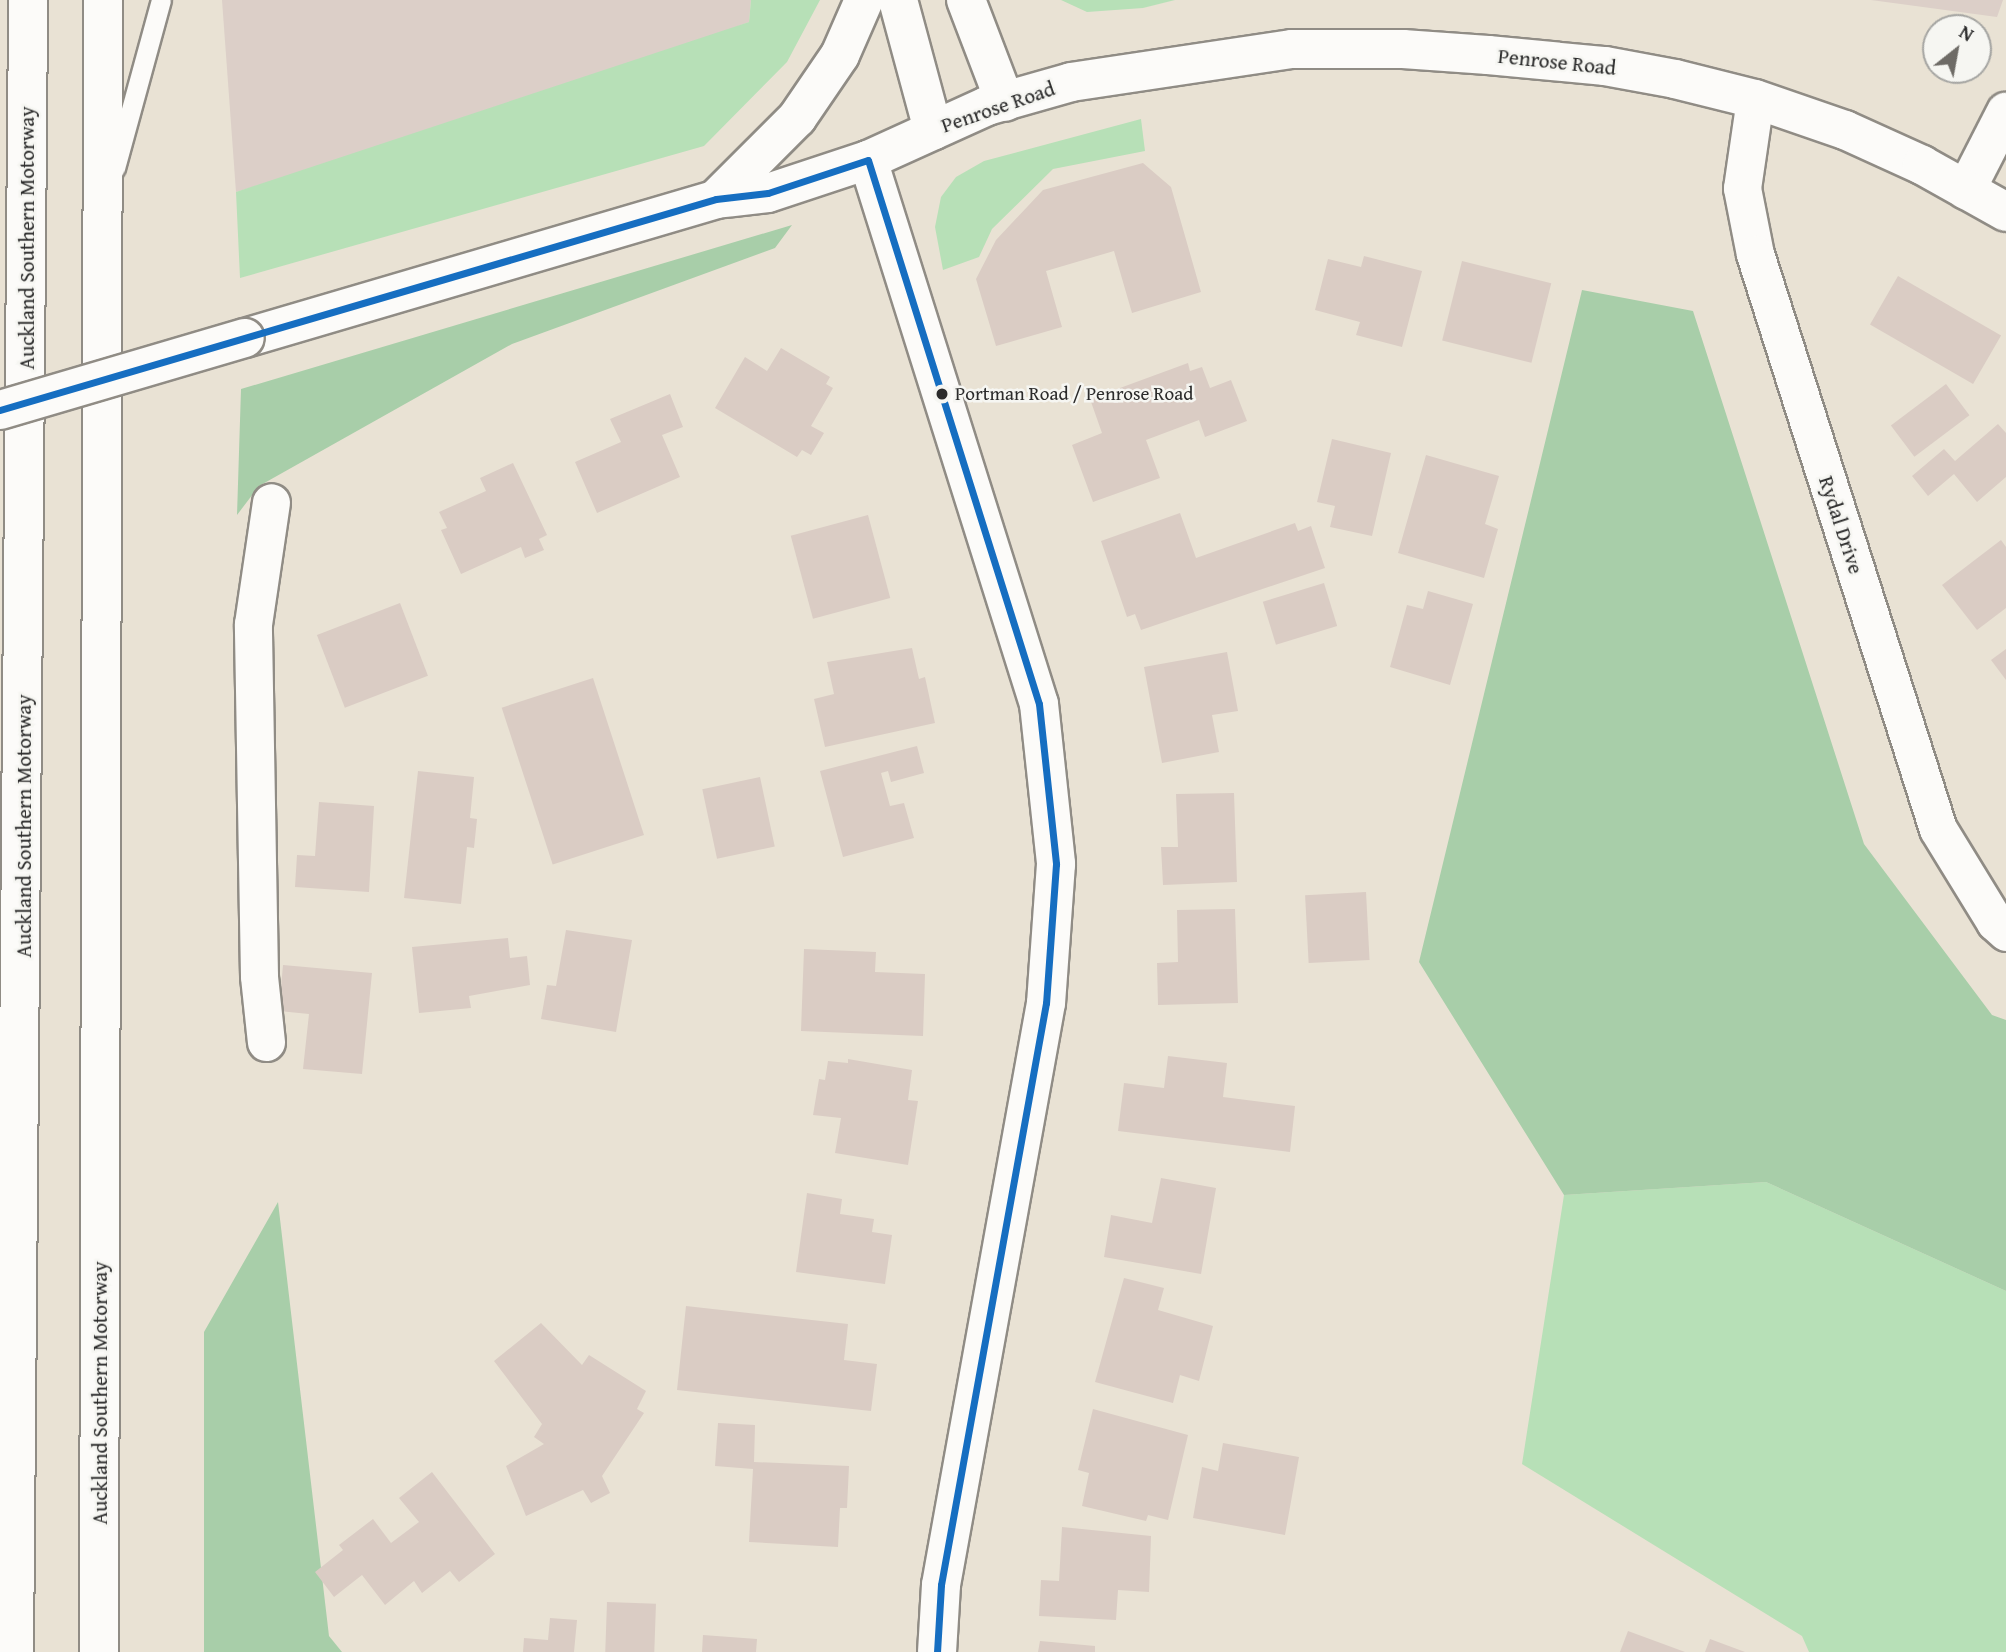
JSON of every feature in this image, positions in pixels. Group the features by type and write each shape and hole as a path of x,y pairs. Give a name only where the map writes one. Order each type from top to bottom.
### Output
{"main road":[{"name":"Auckland Southern Motorway","path":"14,1652 12,889 28,0"},
{"name":"Auckland Southern Motorway","path":"99,1652 103,0"},
{"path":"716,199 797,118 839,55 864,0"},
{"path":"898,0 933,130"},
{"path":"966,0 1004,102"},
{"name":"Penrose Road","path":"0,410 716,199 768,193 868,160 1004,102 1071,82 1199,60 1292,49 1389,49 1605,66 1755,99 1844,130 2006,212"},
{"path":"1966,190 2006,112"},
{"path":"868,160 1039,704 1056,864 1046,1003 941,1585 937,1652"}],"street":[{"name":"Rydal Drive","path":"1755,99 1742,188 1755,254 1938,828 2006,932"},
{"path":"266,1042 259,976 253,624 271,502"}],"lane":[{"path":"103,210 161,0"}],"shaded area":[{"path":"222,0 751,0 749,22 543,98 236,192"},
{"path":"1871,0 2003,0 1997,17 1992,14"}],"green space":[{"path":"751,0 820,0 787,62 704,146 240,278 236,192 749,22"},
{"path":"1061,0 1175,0 1143,8 1087,12"},
{"path":"1141,119 1145,151 1053,169 992,229 979,257 943,270 935,227 941,197 956,177 984,161"},
{"path":"792,225 775,248 512,344 259,486 237,515 241,389"},
{"path":"1582,290 1693,311 1864,844 1992,1015 2006,1020 2006,1291 1766,1182 1564,1195 1419,962"},
{"path":"1766,1182 2006,1291 2006,1652 1809,1652 1802,1636 1522,1464 1564,1195"},
{"path":"278,1202 329,1636 342,1652 204,1652 204,1332"}],"building":[{"path":"1143,163 1171,187 1201,292 1132,313 1114,251 1046,271 1062,327 996,346 976,279 996,240 1043,190"},
{"path":"1364,256 1422,271 1402,347 1356,335 1360,322 1315,310 1328,259 1361,267"},
{"path":"1462,261 1551,283 1531,363 1442,341"},
{"path":"1898,276 2001,335 1973,384 1870,324"},
{"path":"781,348 830,377 826,384 833,388 811,426 824,433 811,455 802,450 797,457 715,408 745,357 767,371"},
{"path":"1188,363 1190,371 1202,367 1210,388 1231,380 1247,421 1205,437 1199,420 1146,440 1160,478 1093,502 1072,445 1102,433 1090,399"},
{"path":"1946,384 1969,415 1914,457 1891,426"},
{"path":"670,394 683,427 662,435 680,477 597,513 575,462 621,442 610,419"},
{"path":"1998,424 2006,433 2006,477 1977,502 1954,474 1928,496 1912,476 1944,449 1955,461"},
{"path":"1332,439 1391,453 1372,536 1330,527 1335,506 1317,502"},
{"path":"1426,455 1499,476 1485,524 1498,529 1484,578 1398,553"},
{"path":"513,463 547,535 539,539 544,550 525,558 521,547 461,574 441,530 447,528 439,512 486,491 480,478"},
{"path":"1180,513 1196,558 1295,523 1298,531 1311,526 1325,568 1141,630 1135,614 1127,617 1101,541"},
{"path":"868,515 890,598 813,619 791,536"},
{"path":"2001,540 2006,547 2006,608 1977,630 1942,585"},
{"path":"1324,583 1337,626 1276,645 1263,602"},
{"path":"1428,591 1473,604 1450,685 1390,667 1407,605 1423,609"},
{"path":"400,603 428,676 345,708 317,635"},
{"path":"912,648 919,679 925,677 935,723 825,747 814,699 834,694 827,662"},
{"path":"2006,649 2006,680 1991,660"},
{"path":"1227,652 1238,711 1212,715 1219,752 1162,763 1144,667"},
{"path":"593,678 644,835 553,865 502,708"},
{"path":"917,746 924,773 891,782 888,771 881,773 890,806 904,803 914,838 843,857 820,771"},
{"path":"418,771 474,777 470,818 477,819 474,848 467,847 461,904 404,898"},
{"path":"760,777 775,846 717,859 702,789"},
{"path":"1234,793 1237,882 1163,885 1161,847 1178,847 1176,794"},
{"path":"319,802 374,806 369,892 295,887 297,855 315,856"},
{"path":"1366,892 1370,960 1309,963 1305,895"},
{"path":"1235,909 1238,1003 1158,1005 1157,963 1178,962 1177,910"},
{"path":"566,930 632,940 616,1032 541,1019 547,985 556,986"},
{"path":"508,938 510,958 527,956 530,985 469,996 471,1008 419,1013 412,947"},
{"path":"804,949 876,952 875,972 925,974 923,1036 801,1031"},
{"path":"283,965 372,973 362,1074 303,1069 309,1014 279,1011"},
{"path":"1168,1056 1227,1063 1223,1097 1295,1106 1290,1152 1118,1131 1124,1083 1164,1088"},
{"path":"848,1059 912,1070 908,1100 918,1101 908,1165 835,1153 841,1118 813,1115 819,1079 825,1080 828,1061 848,1063"},
{"path":"1161,1178 1216,1188 1201,1274 1104,1257 1111,1215 1152,1223"},
{"path":"807,1193 842,1199 840,1214 874,1219 872,1232 892,1235 885,1284 796,1272"},
{"path":"1124,1278 1164,1288 1158,1310 1213,1326 1199,1381 1180,1375 1173,1403 1095,1382"},
{"path":"686,1306 848,1324 844,1360 877,1364 871,1411 677,1390"},
{"path":"541,1323 582,1365 589,1355 646,1391 637,1409 644,1413 602,1476 610,1493 591,1503 583,1490 526,1516 506,1466 544,1444 534,1437 542,1424 494,1361"},
{"path":"1093,1409 1188,1435 1168,1520 1148,1515 1146,1521 1082,1506 1089,1473 1078,1470"},
{"path":"718,1423 755,1425 754,1462 849,1466 847,1508 840,1508 838,1547 749,1542 753,1469 715,1466"},
{"path":"1223,1443 1299,1457 1285,1535 1193,1518 1202,1467 1218,1471"},
{"path":"432,1472 495,1554 459,1582 450,1571 422,1593 414,1581 385,1605 362,1575 334,1597 315,1572 343,1550 339,1545 373,1519 391,1543 419,1522 399,1498"},
{"path":"1062,1527 1151,1536 1149,1592 1118,1590 1116,1620 1039,1616 1041,1580 1059,1581"},
{"path":"607,1602 656,1604 654,1652 605,1652"},
{"path":"550,1618 577,1620 574,1652 523,1652 524,1638 548,1640"},
{"path":"1628,1631 1685,1652 1620,1652"},
{"path":"703,1635 757,1639 756,1652 702,1652"},
{"path":"1710,1639 1745,1652 1705,1652"},
{"path":"1040,1641 1095,1646 1095,1652 1038,1652"}],"transit line":[{"path":"0,410 716,199 768,193 868,160 1039,704 1056,864 1046,1003 941,1585 937,1652"}],"place":[{"name":"Portman Road / Penrose Road","path":"942,394"}]}
